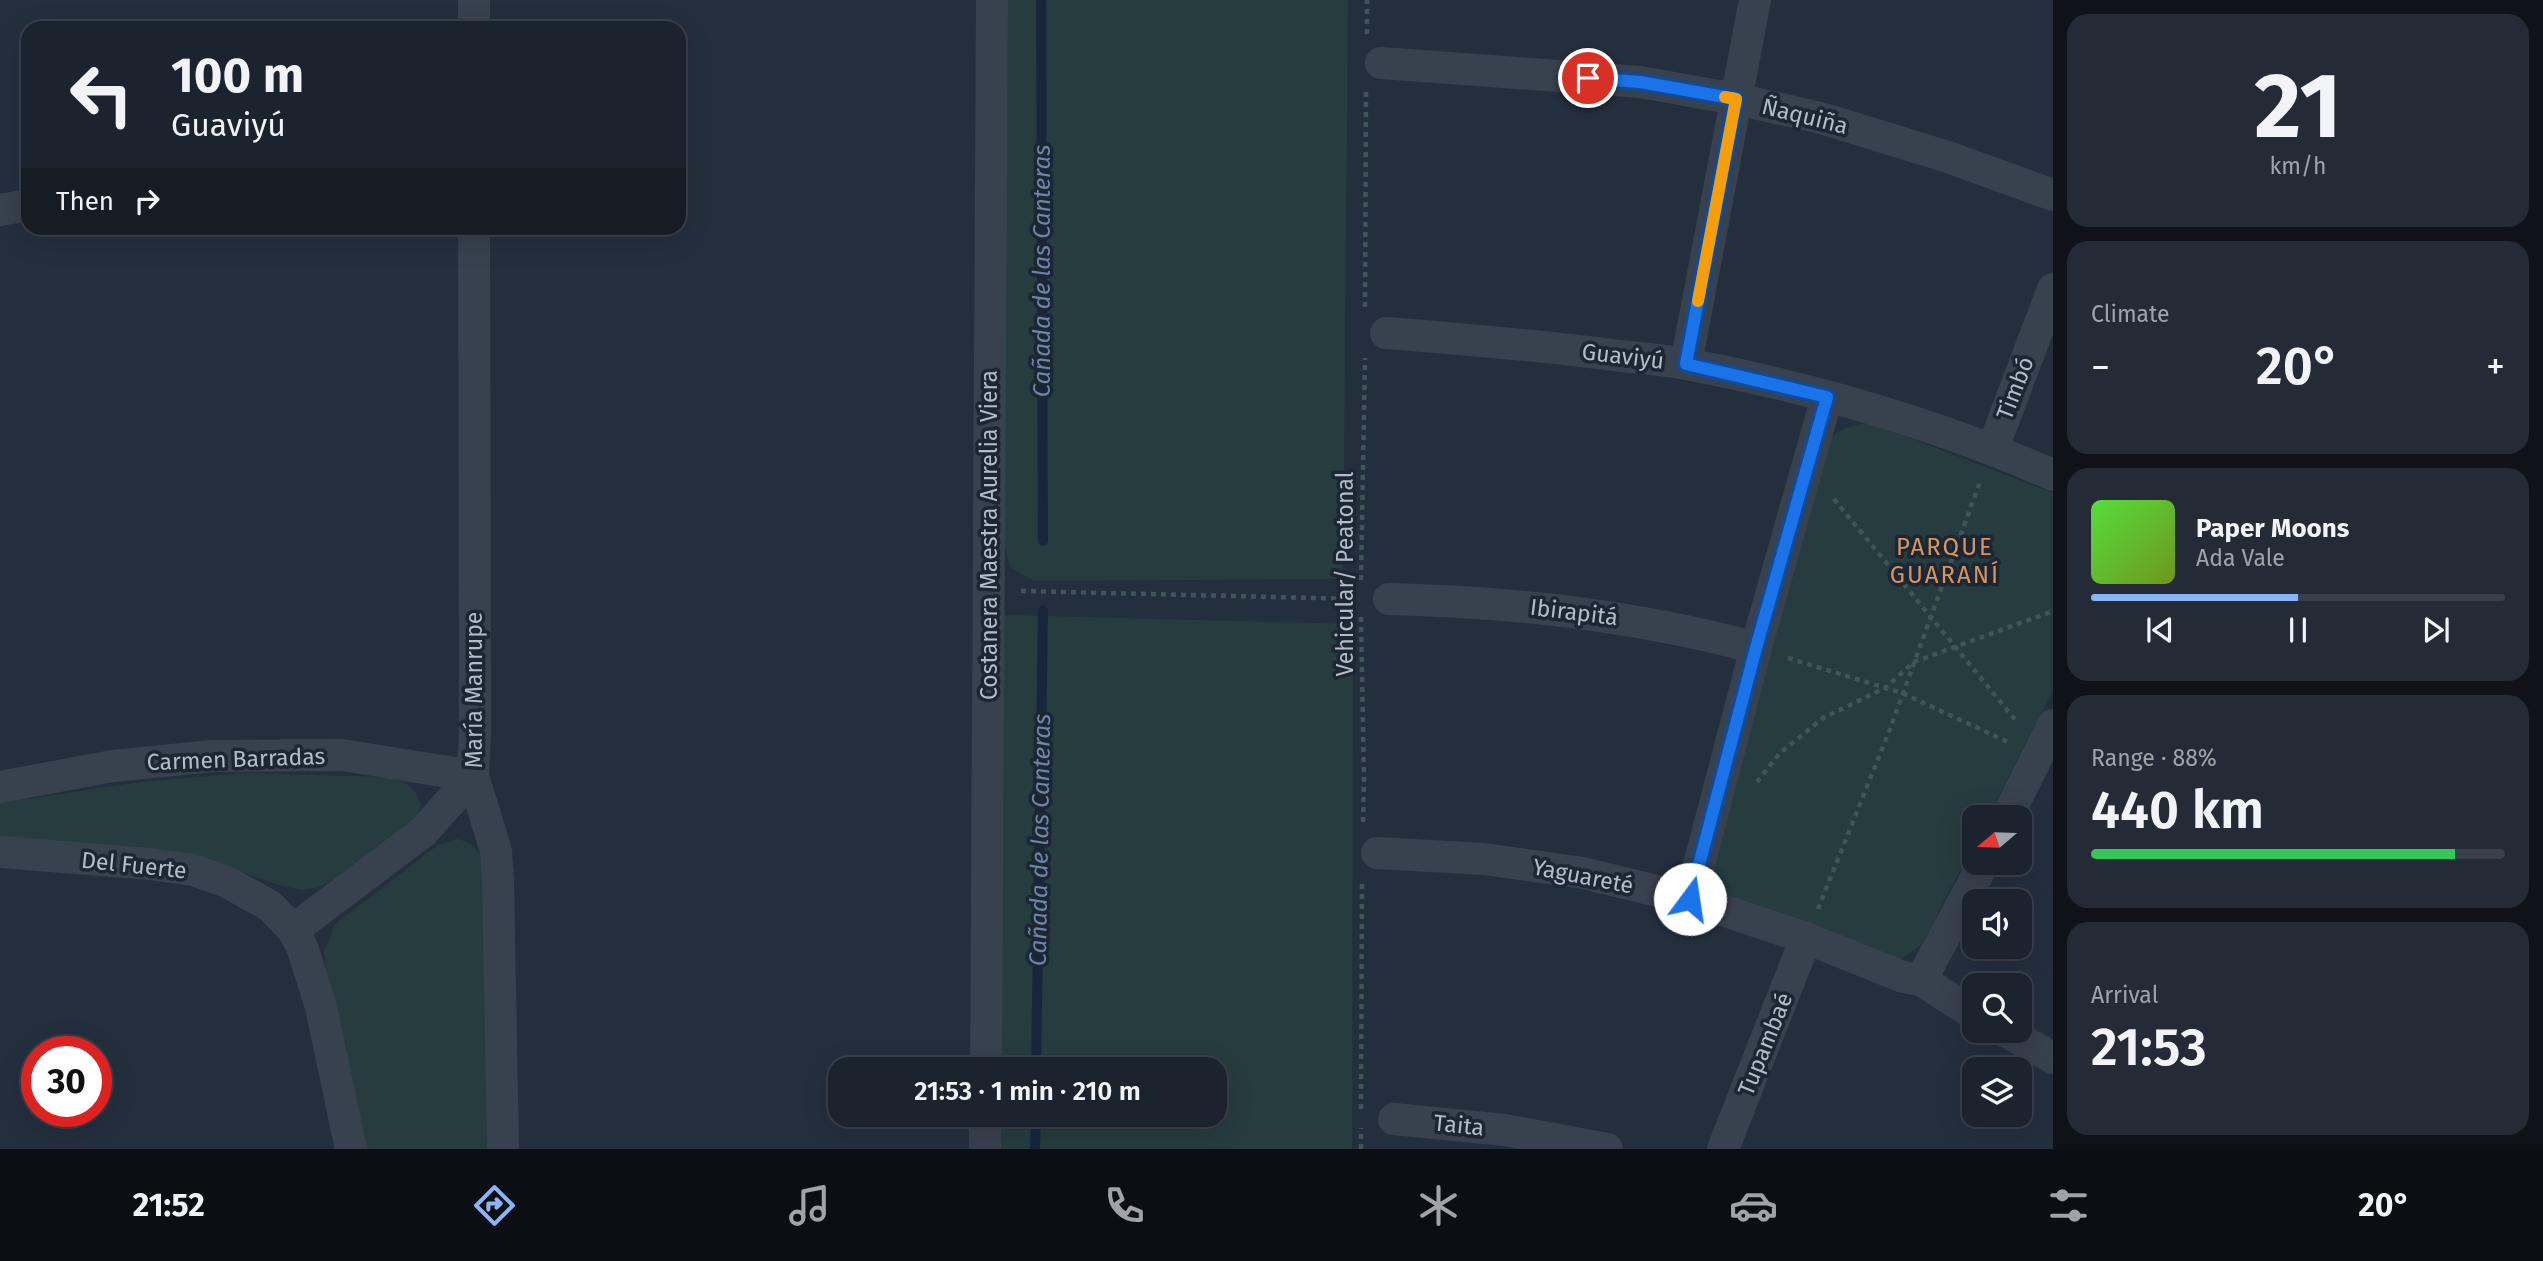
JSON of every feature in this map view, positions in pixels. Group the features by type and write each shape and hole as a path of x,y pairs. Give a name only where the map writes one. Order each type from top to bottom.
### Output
{"street":[{"path":"474,0 474,21"},
{"name":"Costanera Maestra Aurelia Viera","path":"986,1057 992,0"},
{"path":"1686,364 1755,0"},
{"name":"Ñaquiña","path":"1371,64 1640,82 1736,99 1846,126 1948,157 2053,195"},
{"path":"0,210 21,206"},
{"name":"María Manrupe","path":"474,235 473,776 496,851 503,1149"},
{"name":"Timbó","path":"1993,448 2053,289"},
{"name":"Guaviyú","path":"1372,333 1535,345 1686,364 1827,397 1912,421 1993,448 2053,475"},
{"path":"1690,899 1756,648 1827,397"},
{"name":"Ibirapitá","path":"1368,599 1464,601 1545,607 1693,631 1756,648"},
{"path":"2015,805 2045,760 2053,725"},
{"name":"Carmen Barradas","path":"0,787 113,766 212,756 342,755 473,776"},
{"path":"351,1149 321,1007 302,947 293,930 423,832 473,776"},
{"name":"Del Fuerte","path":"0,852 193,870 227,882 270,906 293,930"},
{"name":"Yaguareté","path":"1367,854 1484,859 1559,870 1690,899 1806,938 1903,977 1921,981 1962,1007"},
{"path":"1921,981 1978,875"},
{"name":"Tupambaé","path":"1723,1149 1806,938"},
{"path":"2026,1043 2053,1058"},
{"name":"Taita","path":"1394,1119 1505,1130 1607,1149"},
{"path":"985,1127 985,1149"}],"path":[{"name":"Vehicular/ Peatonal","path":"1361,1149 1372,333 1371,64 1367,0"},
{"path":"1806,938 1890,729 1993,448"},
{"path":"1812,450 1823,481 1837,504 2032,740 2045,760"},
{"path":"988,590 1368,599"},
{"path":"1716,800 1756,783 1779,754 1823,718 1885,688 1914,662 2053,611"},
{"path":"1756,648 1902,693 2045,760"}],"green space":[{"path":"1002,0 1348,0 1343,579 1034,581 1010,567 1002,535"},
{"path":"1871,423 2053,493 2053,690 1994,805 1962,805 1962,867 1922,944 1900,960 1730,898 1715,885 1709,874 1830,438 1860,424"},
{"path":"1002,615 1353,624 1352,1149 992,1149 992,1127 1227,1127 1227,1057 993,1057"},
{"path":"242,773 390,777 409,785 421,805 416,821 362,863 320,887 302,890 218,864 0,841 0,803 133,783"},
{"path":"457,839 474,848 486,864 493,1149 367,1149 328,983 324,952 335,924 438,845"}],"waterway":[{"name":"Cañada de las Canteras","path":"1041,0 1043,541"},
{"name":"Cañada de las Canteras","path":"1036,1057 1043,611"},
{"name":"Cañada de las Canteras","path":"1035,1149 1036,1127"}],"slow traffic":[{"path":"1698,301 1736,99 1725,97"}],"district":[{"name":"PARQUE GUARANÍ","path":"1945,561"}],"route":[{"path":"1588,78 1640,82 1736,99 1686,364 1827,397 1756,648 1690,899"}]}
